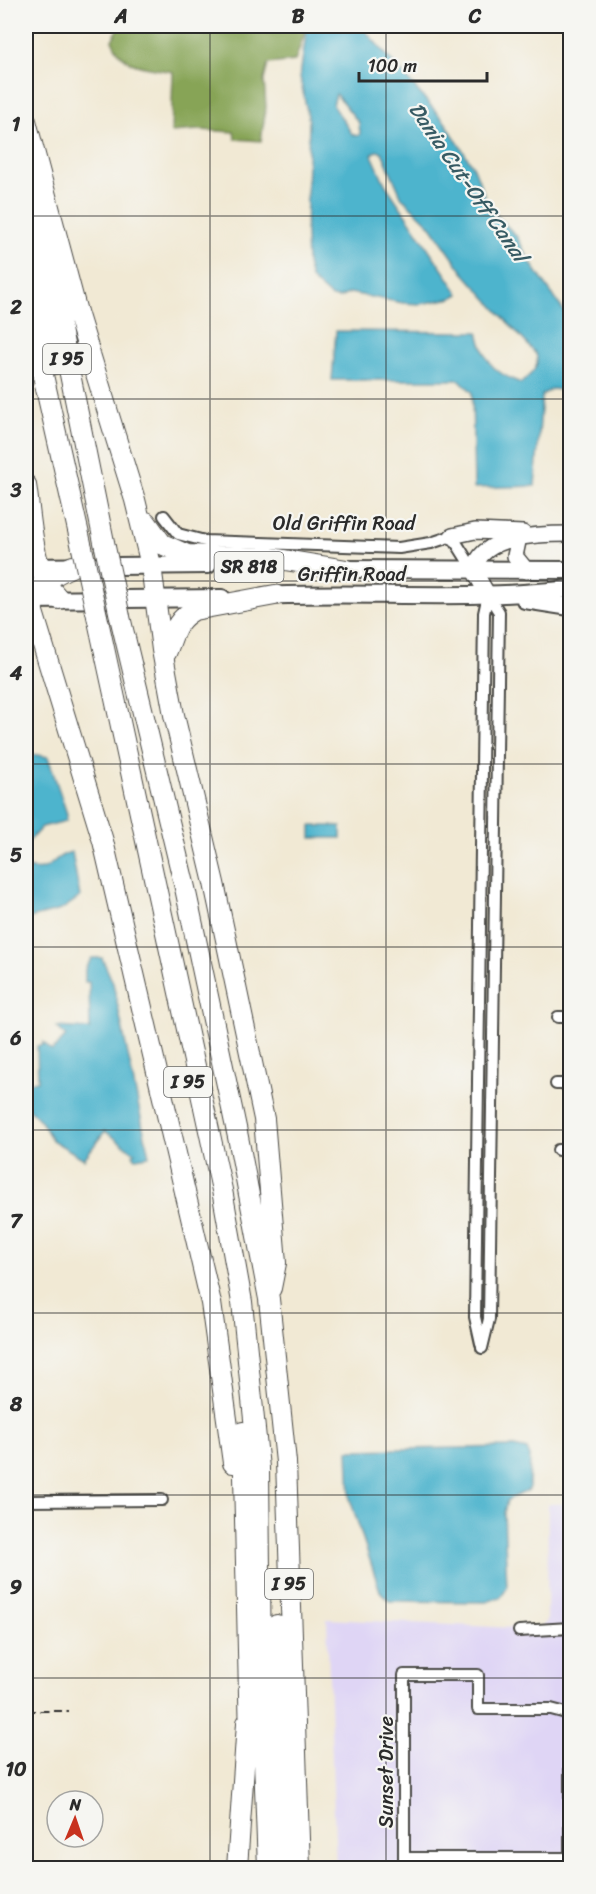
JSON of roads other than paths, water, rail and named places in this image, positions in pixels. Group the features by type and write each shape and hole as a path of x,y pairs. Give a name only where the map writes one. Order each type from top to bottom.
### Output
{"highway":[{"path":"26,121 77,312 152,565 174,715 214,883 264,1119 276,1263 269,1299"},
{"name":"I 95","path":"26,172 54,295 86,552 104,616 232,1303 244,1451 249,1711 258,1869"},
{"path":"26,238 86,552"},
{"path":"26,300 86,552"},
{"name":"I 95","path":"26,361 86,552 185,888 238,1137 269,1299 286,1462 300,1869"},
{"path":"26,485 36,571 29,600 103,841 211,1303 245,1554"},
{"path":"138,513 152,534 173,551 187,555 272,558 347,570"},
{"path":"36,571 86,552"},
{"path":"36,571 59,599"},
{"path":"165,656 174,629 189,613 199,608 275,596"},
{"path":"104,616 220,1179 242,1302 259,1468 261,1680 268,1869"},
{"path":"104,616 248,1244 274,1468 283,1869"},
{"path":"26,626 46,654"},
{"path":"237,1869 244,1741 249,1711"}],"main road":[{"name":"Griffin Road","path":"86,552 152,565 474,572 570,570"},
{"name":"Griffin Road","path":"29,600 488,595 570,589"},
{"path":"488,595 570,607"}],"street":[{"name":"Old Griffin Road","path":"164,516 171,528 178,534 205,541 399,548 431,543 452,536"},
{"path":"488,595 484,613 476,1317 482,1348 489,1318 499,612 452,536 467,532 493,531 570,534"},
{"path":"474,572 476,562 482,555 519,537 538,534"},
{"path":"519,537 515,556 527,571"},
{"path":"558,1017 570,1017"},
{"path":"556,1084 570,1084"},
{"path":"558,1150 570,1150"},
{"path":"26,1501 162,1500"},
{"path":"519,1631 570,1628"},
{"name":"Sunset Drive","path":"404,1863 404,1675 477,1676 478,1709 551,1709 570,1714"},
{"path":"555,1869 568,1857 570,1720"},
{"path":"404,1863 568,1857"}],"water":[{"name":"Dania Cut-Off Canal","path":"307,26 361,26 445,122 474,168 489,207 517,237 530,262 570,320 570,401 562,390 552,389 542,395 535,486 474,488 472,392 460,380 332,380 336,331 478,332 491,365 503,375 521,383 536,367 537,359 536,354 463,272 430,225 402,198 382,152 376,151 372,155 385,184 459,294 452,298 420,304 350,293 339,298 331,297 311,279 307,263 306,234 309,121 300,77","holes":["336,94 359,123 360,134 357,136 352,134 333,105"]},
{"path":"26,753 48,757 67,814 66,821 42,827 26,844"},
{"path":"311,826 341,826 341,838 311,838"},
{"path":"72,852 80,897 61,910 26,919 26,861 27,868 41,869 59,857"},
{"path":"92,958 102,958 113,983 149,1156 136,1158 133,1155 135,1153 105,1131 84,1159 52,1140 41,1121 29,1109 26,1101 26,1082 38,1081 37,1046 43,1045 43,1042 52,1051 66,1036 57,1027 90,1029 89,982 85,982 85,969"},
{"path":"514,1447 527,1450 530,1456 529,1490 507,1500 504,1513 507,1588 501,1597 486,1602 389,1601 380,1591 350,1499 348,1450"}],"railway":[{"path":"26,1711 69,1711"}]}
